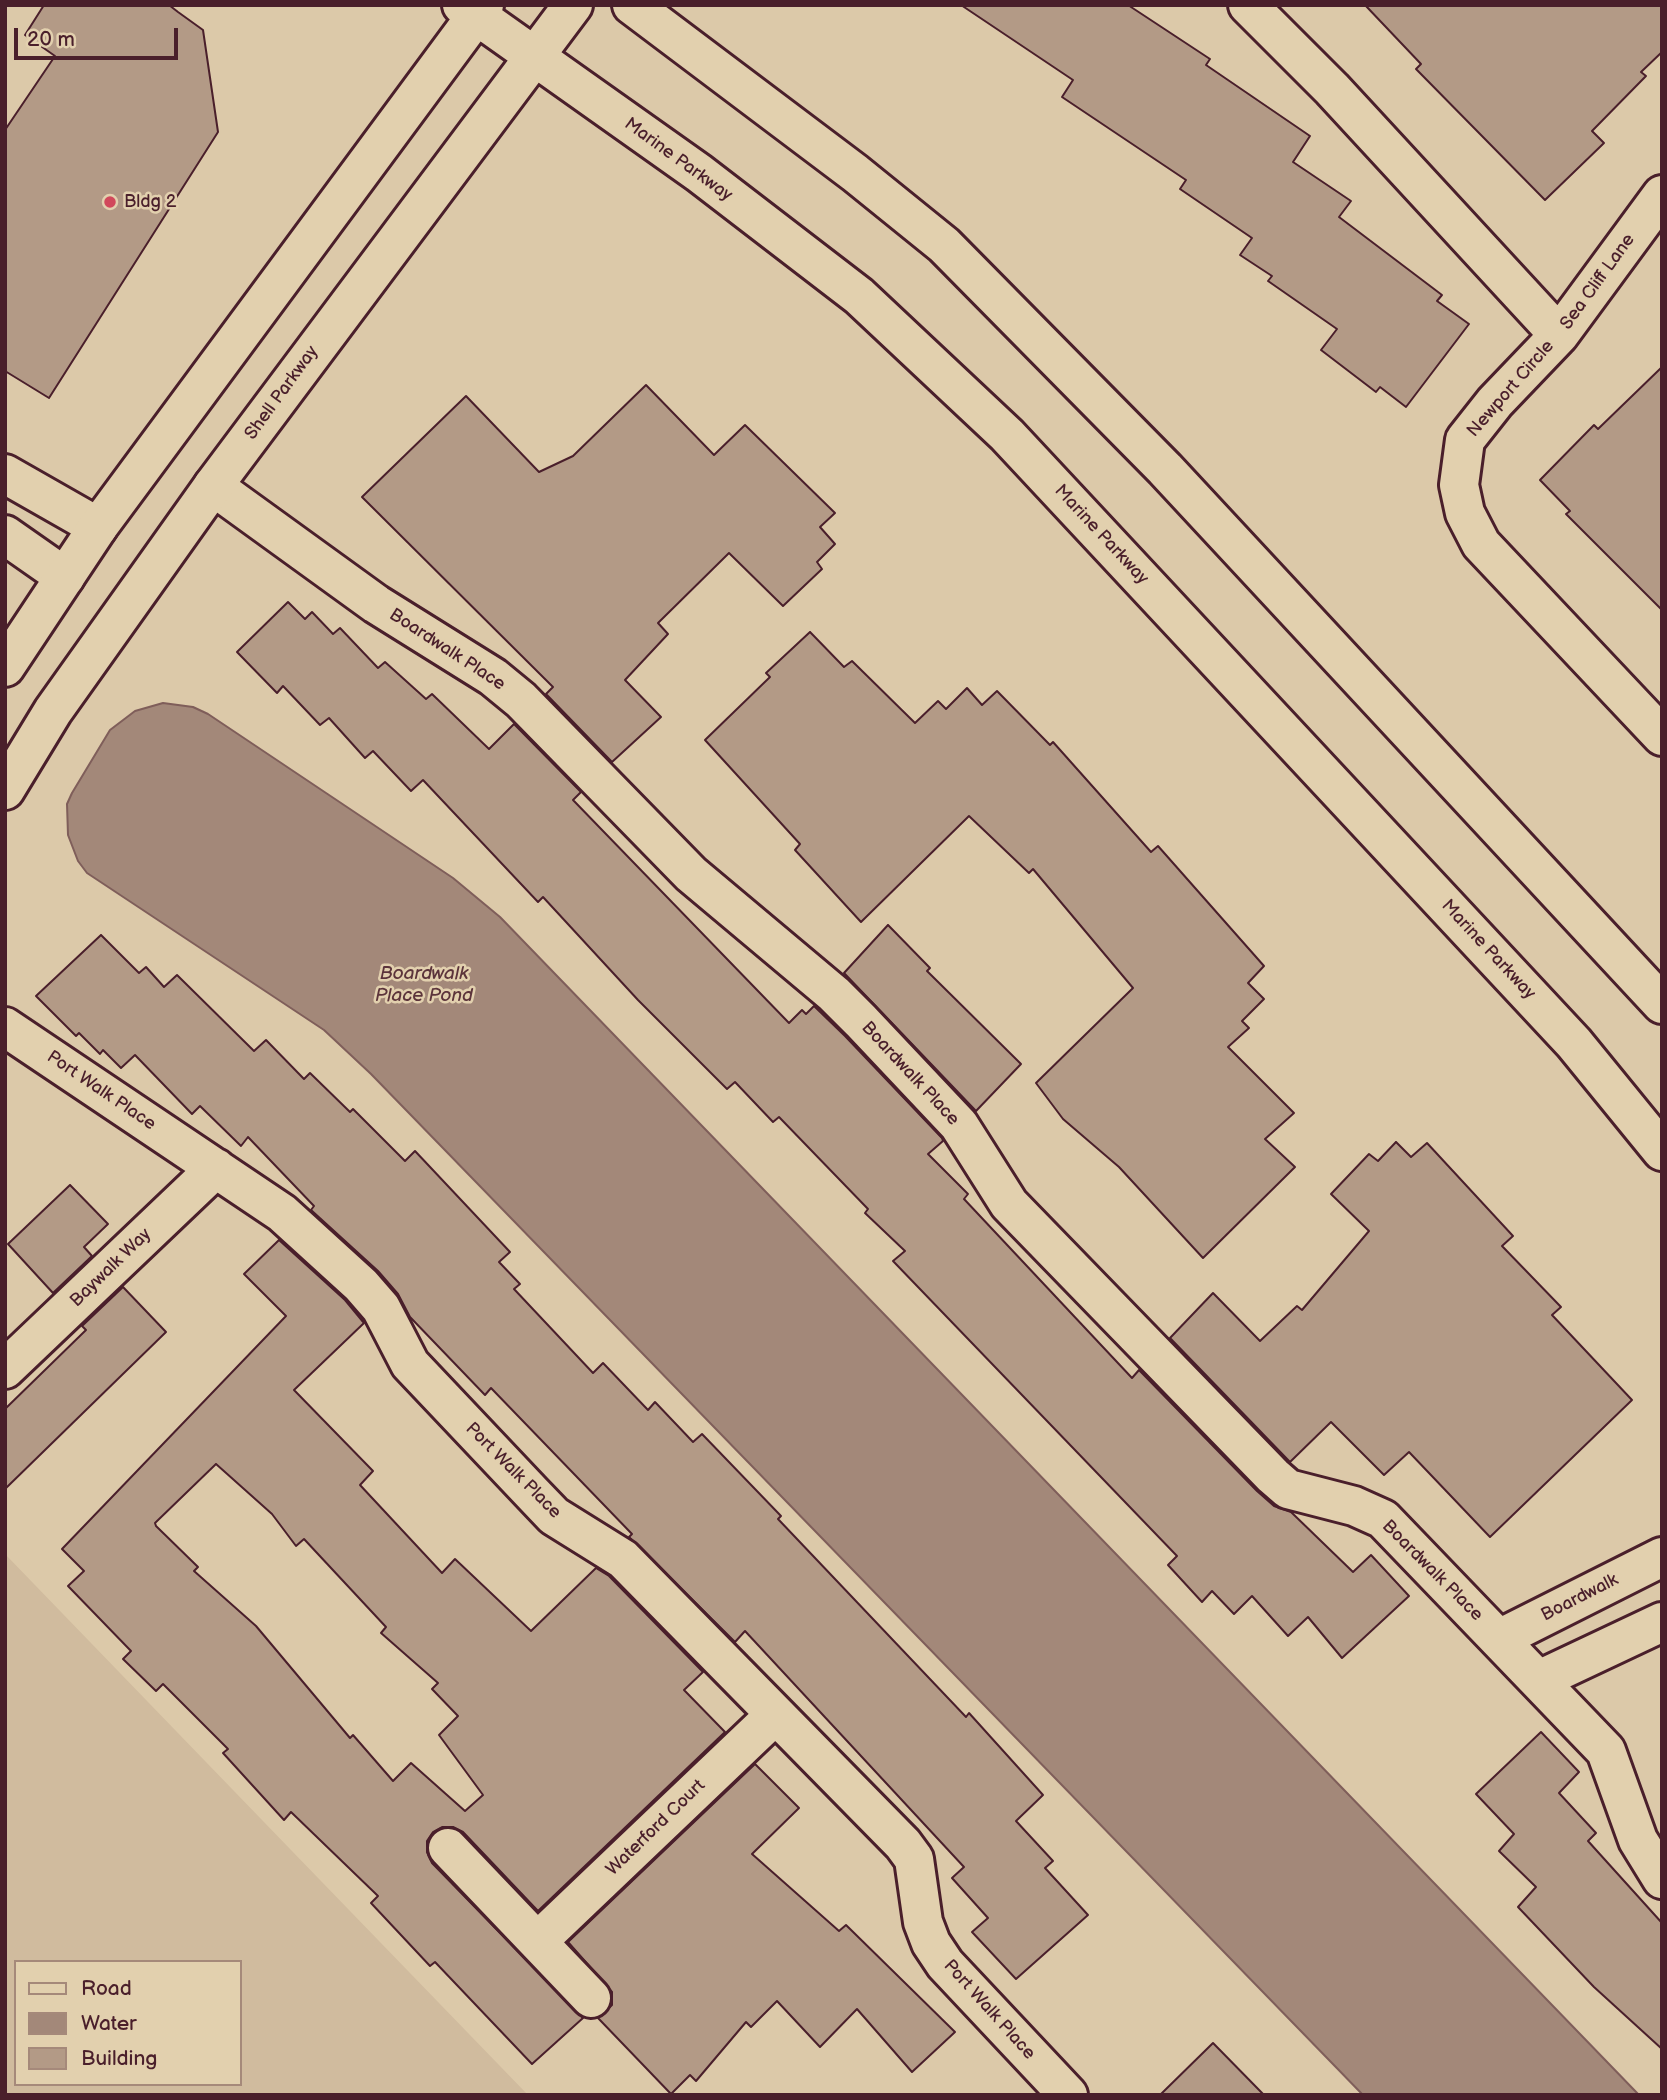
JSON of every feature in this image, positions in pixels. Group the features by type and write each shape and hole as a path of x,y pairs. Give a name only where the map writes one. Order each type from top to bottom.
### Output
{"street":[{"name":"Shell Parkway","path":"5,790 53,711 213,486 573,5"},
{"path":"632,5 855,173 944,245 1165,469 1662,1004"},
{"name":"Newport Circle","path":"1248,5 1332,89 1559,335 1495,402 1465,440 1459,485 1465,513 1481,544 1662,736"},
{"name":"Marine Parkway","path":"474,9 533,58 699,173 859,296 1007,435 1574,1042 1662,1151"},
{"path":"5,667 98,527 474,9"},
{"name":"Sea Cliff Lane","path":"1559,335 1662,195"},
{"path":"5,474 98,527"},
{"name":"Boardwalk Place","path":"213,486 365,596 493,677 521,700 691,874 834,994 861,1021 959,1125 1009,1204 1273,1476 1288,1489 1354,1506 1383,1519 1606,1751 1638,1840 1662,1879"},
{"path":"5,535 65,577"},
{"name":"Port Walk Place","path":"5,1027 282,1213 352,1277 381,1308 410,1364 531,1493 554,1516 623,1559 902,1844 914,1859 923,1922 931,1943 945,1964 1068,2095"},
{"name":"Baywalk Way","path":"5,1369 216,1168"},
{"name":"Boardwalk","path":"1499,1639 1662,1557"},
{"path":"1539,1679 1662,1622"},
{"name":"Waterford Court","path":"538,1941 775,1715"},
{"path":"448,1848 591,1998"}],"shaded area":[{"path":"5,1554 528,2095 5,2095"}],"water":[{"name":"Boardwalk Place Pond","path":"163,703 193,707 208,714 453,878 500,917 1639,2095 1363,2095 371,1074 324,1030 87,873 78,861 68,835 67,804 110,730 135,711"}],"building":[{"name":"Bldg 2","path":"44,5 169,5 203,30 218,132 49,398 5,371 5,130 55,56 25,35"},
{"path":"961,5 1128,5 1210,59 1206,65 1310,136 1293,162 1351,201 1339,217 1442,295 1437,301 1469,324 1406,407 1380,387 1376,392 1321,350 1337,329 1268,281 1272,276 1240,255 1252,238 1180,189 1186,180 1062,97 1073,80"},
{"path":"1365,5 1662,5 1662,52 1641,72 1646,76 1592,131 1604,143 1545,200 1416,69 1421,64"},
{"path":"1662,367 1662,610 1566,514 1570,511 1540,480 1594,425 1598,429"},
{"path":"646,385 714,455 745,425 835,513 820,527 835,544 817,562 822,569 783,606 729,553 658,623 668,634 625,680 661,717 612,762 546,694 553,687 362,497 466,396 539,472 573,456"},
{"path":"288,602 305,619 312,612 333,634 340,628 378,668 385,662 426,699 432,694 489,749 514,724 581,792 573,800 789,1023 802,1010 806,1014 814,1006 942,1138 943,1141 928,1154 968,1194 964,1199 1132,1378 1139,1370 1257,1491 1274,1506 1291,1512 1353,1572 1371,1555 1409,1596 1342,1658 1308,1617 1288,1636 1252,1596 1234,1614 1212,1591 1202,1602 1168,1565 1177,1556 893,1261 905,1251 865,1213 868,1209 779,1117 773,1122 735,1082 727,1089 638,1000 543,897 538,902 423,780 411,791 373,751 365,758 329,718 320,725 283,686 277,693 237,652"},
{"path":"810,632 844,667 852,661 915,723 938,701 946,709 967,688 982,705 997,691 1050,745 1053,742 1151,852 1158,846 1264,966 1248,983 1264,999 1242,1021 1249,1028 1228,1047 1294,1113 1265,1139 1295,1167 1203,1258 1119,1167 1063,1119 1036,1083 1133,988 1033,869 1029,873 969,816 861,922 795,850 800,844 705,740 770,677 766,673"},
{"path":"888,925 930,968 927,971 1021,1064 976,1111 844,973"},
{"path":"101,935 139,973 146,967 164,987 177,975 254,1051 266,1040 304,1079 310,1073 350,1112 353,1109 405,1161 415,1151 510,1252 499,1262 520,1284 514,1289 593,1373 603,1363 648,1410 655,1402 693,1442 702,1434 781,1516 778,1519 966,1717 969,1713 1043,1795 1016,1821 1053,1861 1045,1868 1088,1915 1016,1979 972,1932 988,1918 952,1878 964,1867 745,1631 735,1642 629,1537 632,1534 491,1388 485,1395 410,1317 398,1294 378,1271 311,1210 314,1206 248,1137 241,1146 200,1106 192,1114 135,1055 121,1068 103,1050 100,1054 79,1033 76,1036 36,996"},
{"path":"1396,1142 1411,1157 1427,1143 1513,1236 1502,1246 1561,1307 1552,1315 1632,1400 1490,1537 1409,1452 1384,1475 1331,1422 1290,1462 1170,1338 1213,1293 1260,1341 1297,1306 1302,1310 1369,1231 1331,1194 1369,1154 1378,1161"},
{"path":"70,1185 108,1224 84,1247 92,1256 53,1293 8,1244"},
{"path":"279,1240 345,1300 364,1323 294,1390 373,1471 360,1485 442,1573 455,1559 531,1631 596,1568 609,1576 703,1672 684,1690 725,1732 538,1911 463,1832 453,1827 442,1827 433,1832 427,1841 427,1852 432,1863 583,2018 532,2064 435,1962 430,1966 371,1903 378,1896 291,1812 284,1820 223,1753 228,1749 163,1684 156,1691 123,1659 131,1651 68,1586 84,1571 62,1549 286,1316 244,1274","holes":["216,1464 272,1514 296,1546 304,1539 386,1627 381,1633 438,1683 432,1689 458,1716 439,1735 483,1795 465,1811 411,1763 393,1781 353,1735 350,1738 256,1626 194,1571 198,1567 155,1523"]},
{"path":"123,1287 166,1332 5,1489 5,1409 86,1330 82,1326"},
{"path":"1541,1732 1579,1772 1559,1793 1596,1833 1588,1841 1662,1923 1662,2049 1594,1987 1518,1907 1536,1887 1499,1851 1514,1834 1476,1794"},
{"path":"755,1764 799,1808 752,1854 839,1931 846,1925 955,2032 912,2072 857,2009 820,2047 777,2001 751,2027 746,2022 696,2081 690,2075 671,2094 598,2018 612,2005 612,1992 568,1942"},
{"path":"1213,2043 1264,2095 1160,2095"}],"place":[{"name":"Bldg 2","path":"110,202"}]}
